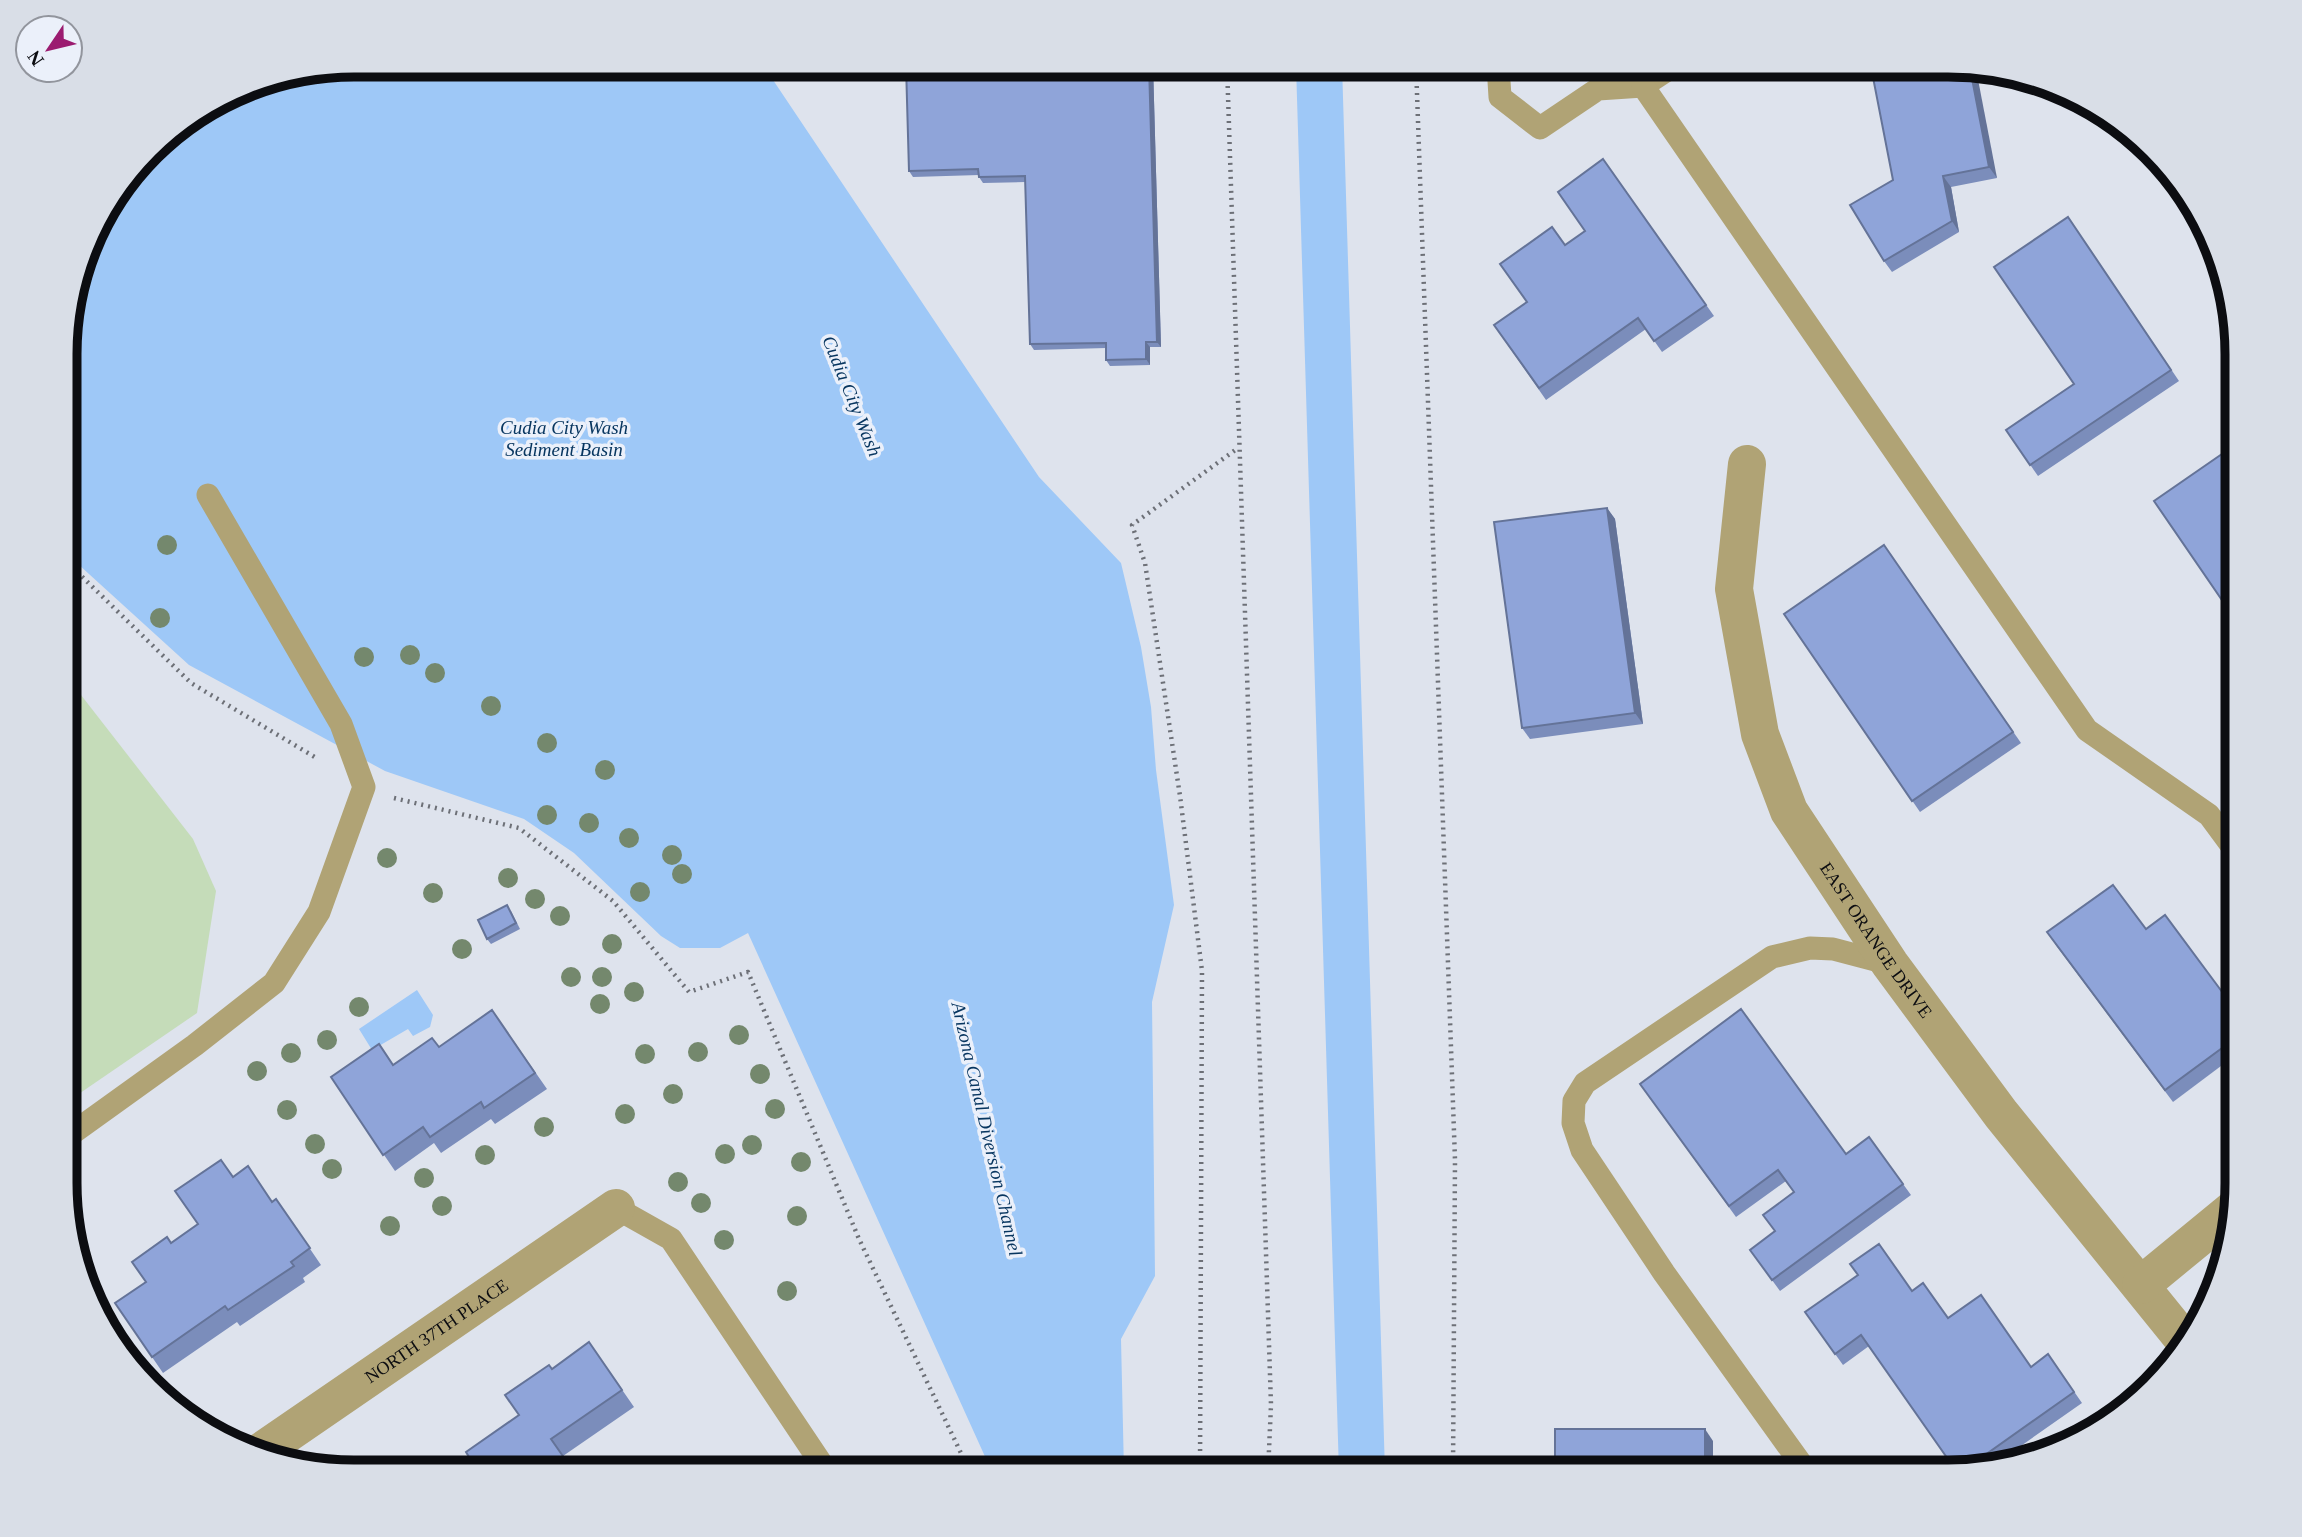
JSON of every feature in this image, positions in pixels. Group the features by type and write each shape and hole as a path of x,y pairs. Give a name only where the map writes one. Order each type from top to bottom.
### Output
{"street":[{"name":"EAST ORANGE DRIVE","path":"1747,464 1734,589 1760,734 1788,811 1890,964 2057,1186 2180,1334"},
{"name":"NORTH 37TH PLACE","path":"269,1446 616,1208"},
{"path":"2141,1285 2223,1218"}],"lane":[{"path":"1499,77 1500,97 1540,128 1598,89 1643,86 1657,77"},
{"path":"1643,86 2087,730 2209,815 2225,837"},
{"path":"77,1130 195,1045 274,983 319,912 364,787 341,724 208,495"},
{"path":"1798,1460 1664,1273 1583,1150 1573,1123 1574,1101 1585,1083 1772,957 1810,948 1833,949 1890,964"},
{"path":"616,1208 671,1238 819,1460"}],"path":[{"path":"1227,77 1270,1391 1268,1460"},
{"path":"1416,77 1455,1160 1453,1460"},
{"path":"1200,1460 1202,971 1180,796 1145,563 1132,525 1239,448"},
{"path":"77,572 191,683 375,794 519,828 613,901 689,992 748,972 859,1239 964,1460"}],"green space":[{"path":"77,690 193,839 216,891 197,1013 77,1095"}],"water":[{"name":"Cudia City Wash Sediment Basin","path":"771,77 1039,477 1121,563 1141,647 1151,707 1156,770 1174,905 1152,1002 1155,1276 1121,1339 1124,1460 987,1460 748,933 720,948 680,948 661,936 574,853 524,819 385,771 189,665 77,563 77,354 82,300 98,248 114,215 134,185 158,158 185,134 231,106 282,86 317,79"},
{"path":"417,990 433,1015 430,1027 413,1036 408,1029 372,1050 359,1029"}],"building":[{"path":"906,77 1149,77 1157,342 1146,342 1146,359 1106,360 1106,343 1030,344 1025,176 979,177 978,169 909,171"},
{"path":"1873,77 1972,78 1989,167 1943,176 1952,221 1884,261 1850,205 1893,180"},
{"path":"1603,159 1706,305 1654,341 1638,318 1539,388 1494,325 1527,302 1500,264 1552,227 1565,245 1585,231 1558,192"},
{"path":"2068,217 2171,370 2030,465 2006,430 2074,384 1994,267"},
{"path":"2225,452 2225,605 2154,501"},
{"path":"1607,508 1635,713 1522,728 1494,522"},
{"path":"1884,545 2013,732 1912,801 1784,614"},
{"path":"2113,885 2146,929 2165,915 2225,996 2225,1046 2165,1090 2047,932"},
{"path":"507,905 516,923 487,939 478,920"},
{"path":"1741,1009 1846,1154 1869,1137 1903,1184 1772,1280 1750,1250 1775,1231 1763,1215 1794,1192 1778,1170 1729,1206 1640,1084"},
{"path":"492,1010 535,1073 484,1108 481,1102 430,1137 423,1127 383,1155 331,1077 379,1044 393,1065 432,1038 439,1047"},
{"path":"221,1160 233,1177 248,1166 272,1202 276,1199 310,1248 291,1262 294,1266 228,1310 225,1306 152,1357 115,1303 146,1282 132,1262 167,1237 171,1243 198,1224 175,1191"},
{"path":"1879,1244 1912,1291 1923,1283 1948,1318 1981,1295 2031,1367 2048,1354 2074,1392 1980,1458 1949,1460 1861,1335 1835,1354 1805,1312 1858,1275 1850,1264"},
{"path":"589,1342 622,1390 551,1439 566,1460 464,1460 469,1457 466,1452 519,1415 505,1395 549,1365 552,1369"},
{"path":"1555,1429 1705,1429 1705,1460 1555,1460"}],"waterway":[{"path":"1319,77 1362,1460"}],"water label":[{"name":"Cudia City Wash","path":"852,396"},
{"name":"Arizona Canal Diversion Channel","path":"987,1129"}]}
